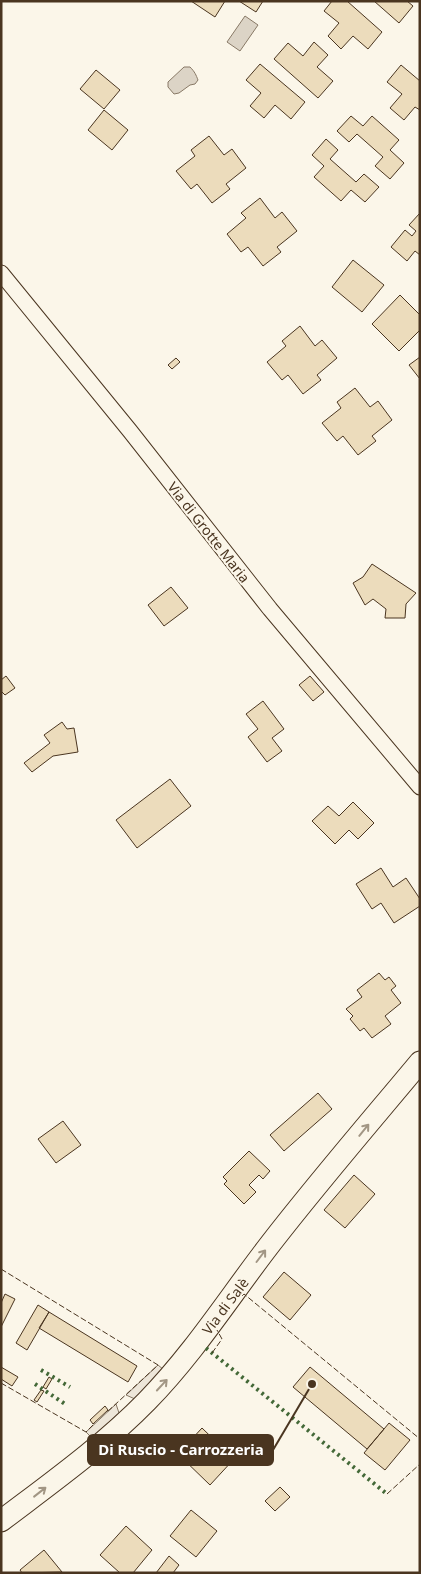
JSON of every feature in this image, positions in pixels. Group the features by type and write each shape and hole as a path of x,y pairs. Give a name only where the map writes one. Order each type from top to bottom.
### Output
{"main road":[{"name":"Via di Salè","path":"1,1521 100,1444 166,1381 206,1332 278,1235 420,1062"}],"street":[{"name":"Via di Grotte Maria","path":"1,273 130,431 264,602 420,787"}],"shaded area":[{"path":"245,16 258,25 240,51 227,42"},
{"path":"184,67 190,67 198,80 195,84 174,94 168,87 168,82"},
{"path":"158,1365 164,1370 135,1399 126,1395"},
{"path":"116,1404 119,1413 92,1438 86,1432"}],"building":[{"path":"191,1 225,1 215,17"},
{"path":"239,1 263,1 256,12"},
{"path":"332,1 347,1 382,32 368,49 353,36 341,49 328,36 339,23 324,11"},
{"path":"374,1 407,1 413,6 399,23"},
{"path":"314,42 328,55 317,67 333,81 318,98 274,59 288,43 303,56"},
{"path":"260,64 305,102 291,119 275,105 264,118 250,106 261,93 246,80"},
{"path":"401,65 420,81 420,110 415,107 404,120 390,108 402,94 387,82"},
{"path":"96,70 120,90 104,109 80,89"},
{"path":"104,110 128,130 112,150 88,130"},
{"path":"351,116 363,126 372,116 399,140 390,150 404,163 390,179 375,166 383,157 357,134 349,142 337,131"},
{"path":"209,136 224,155 232,149 246,168 226,184 230,189 212,203 197,184 191,189 176,171 195,156 191,150"},
{"path":"326,139 338,150 330,159 356,182 364,174 379,187 365,202 351,190 341,201 314,177 324,166 312,155"},
{"path":"260,198 275,218 282,212 297,231 277,247 281,252 263,266 248,247 241,252 227,234 246,218 241,213"},
{"path":"420,213 420,255 415,251 407,261 391,247 405,230 412,236 416,231 409,225"},
{"path":"353,260 384,285 362,312 332,287"},
{"path":"400,295 420,315 420,330 399,351 372,324"},
{"path":"300,326 315,346 322,340 337,358 317,375 321,380 303,394 288,375 282,380 267,362 286,346 282,341"},
{"path":"420,357 420,379 409,365"},
{"path":"176,358 180,362 172,369 168,365"},
{"path":"355,388 370,407 378,401 392,420 372,436 376,441 358,455 343,436 337,441 322,423 341,408 337,402"},
{"path":"372,564 416,593 406,604 405,618 385,618 386,609 373,599 365,605 353,583 363,577"},
{"path":"171,587 188,608 164,626 148,605"},
{"path":"6,676 15,688 5,695 1,691 1,680"},
{"path":"310,676 324,692 313,701 299,685"},
{"path":"263,701 284,729 272,738 282,751 267,762 248,737 258,729 246,714"},
{"path":"62,722 67,729 74,728 78,752 53,756 32,772 24,763 50,743 44,735"},
{"path":"170,779 191,806 137,848 116,820"},
{"path":"353,802 374,823 358,839 349,830 335,844 312,821 328,806 339,816"},
{"path":"381,868 393,887 406,878 420,899 420,906 394,923 381,903 372,909 356,884"},
{"path":"379,973 385,980 389,977 396,986 391,990 401,1003 385,1016 391,1024 372,1038 364,1028 360,1031 350,1019 353,1016 346,1009 362,997 357,990"},
{"path":"318,1093 332,1109 284,1151 270,1135"},
{"path":"63,1121 81,1145 56,1163 38,1139"},
{"path":"249,1151 270,1171 263,1179 259,1175 249,1185 256,1192 244,1204 224,1184 227,1181 223,1177"},
{"path":"354,1175 375,1194 345,1228 324,1210"},
{"path":"284,1272 311,1295 290,1320 263,1297"},
{"path":"5,1294 15,1299 1,1327 1,1303"},
{"path":"38,1305 49,1312 27,1350 16,1343"},
{"path":"49,1312 137,1366 128,1382 39,1328"},
{"path":"1,1367 18,1377 12,1386 1,1379"},
{"path":"310,1367 384,1429 367,1449 293,1387"},
{"path":"49,1377 52,1379 46,1389 43,1387"},
{"path":"41,1390 44,1391 37,1402 34,1400"},
{"path":"105,1406 108,1410 93,1424 90,1420"},
{"path":"389,1423 410,1440 385,1470 364,1453"},
{"path":"202,1428 234,1459 210,1485 178,1454"},
{"path":"280,1487 290,1497 275,1511 265,1501"},
{"path":"191,1510 217,1531 196,1557 170,1536"},
{"path":"126,1526 152,1550 133,1573 120,1573 100,1555"},
{"path":"44,1550 62,1572 22,1573 20,1570"},
{"path":"169,1556 179,1565 173,1573 156,1573"}],"hedge":[{"path":"206,1348 387,1494"},
{"path":"41,1370 70,1387"},
{"path":"35,1384 65,1404"}],"fence":[{"path":"1,1269 158,1365 106,1413"},
{"path":"242,1296 244,1294 420,1439"},
{"path":"212,1353 222,1339 217,1330"},
{"path":"1,1383 86,1432 95,1423"},
{"path":"387,1494 420,1464"}],"place":[{"name":"Di Ruscio - Carrozzeria","path":"312,1384"}]}
